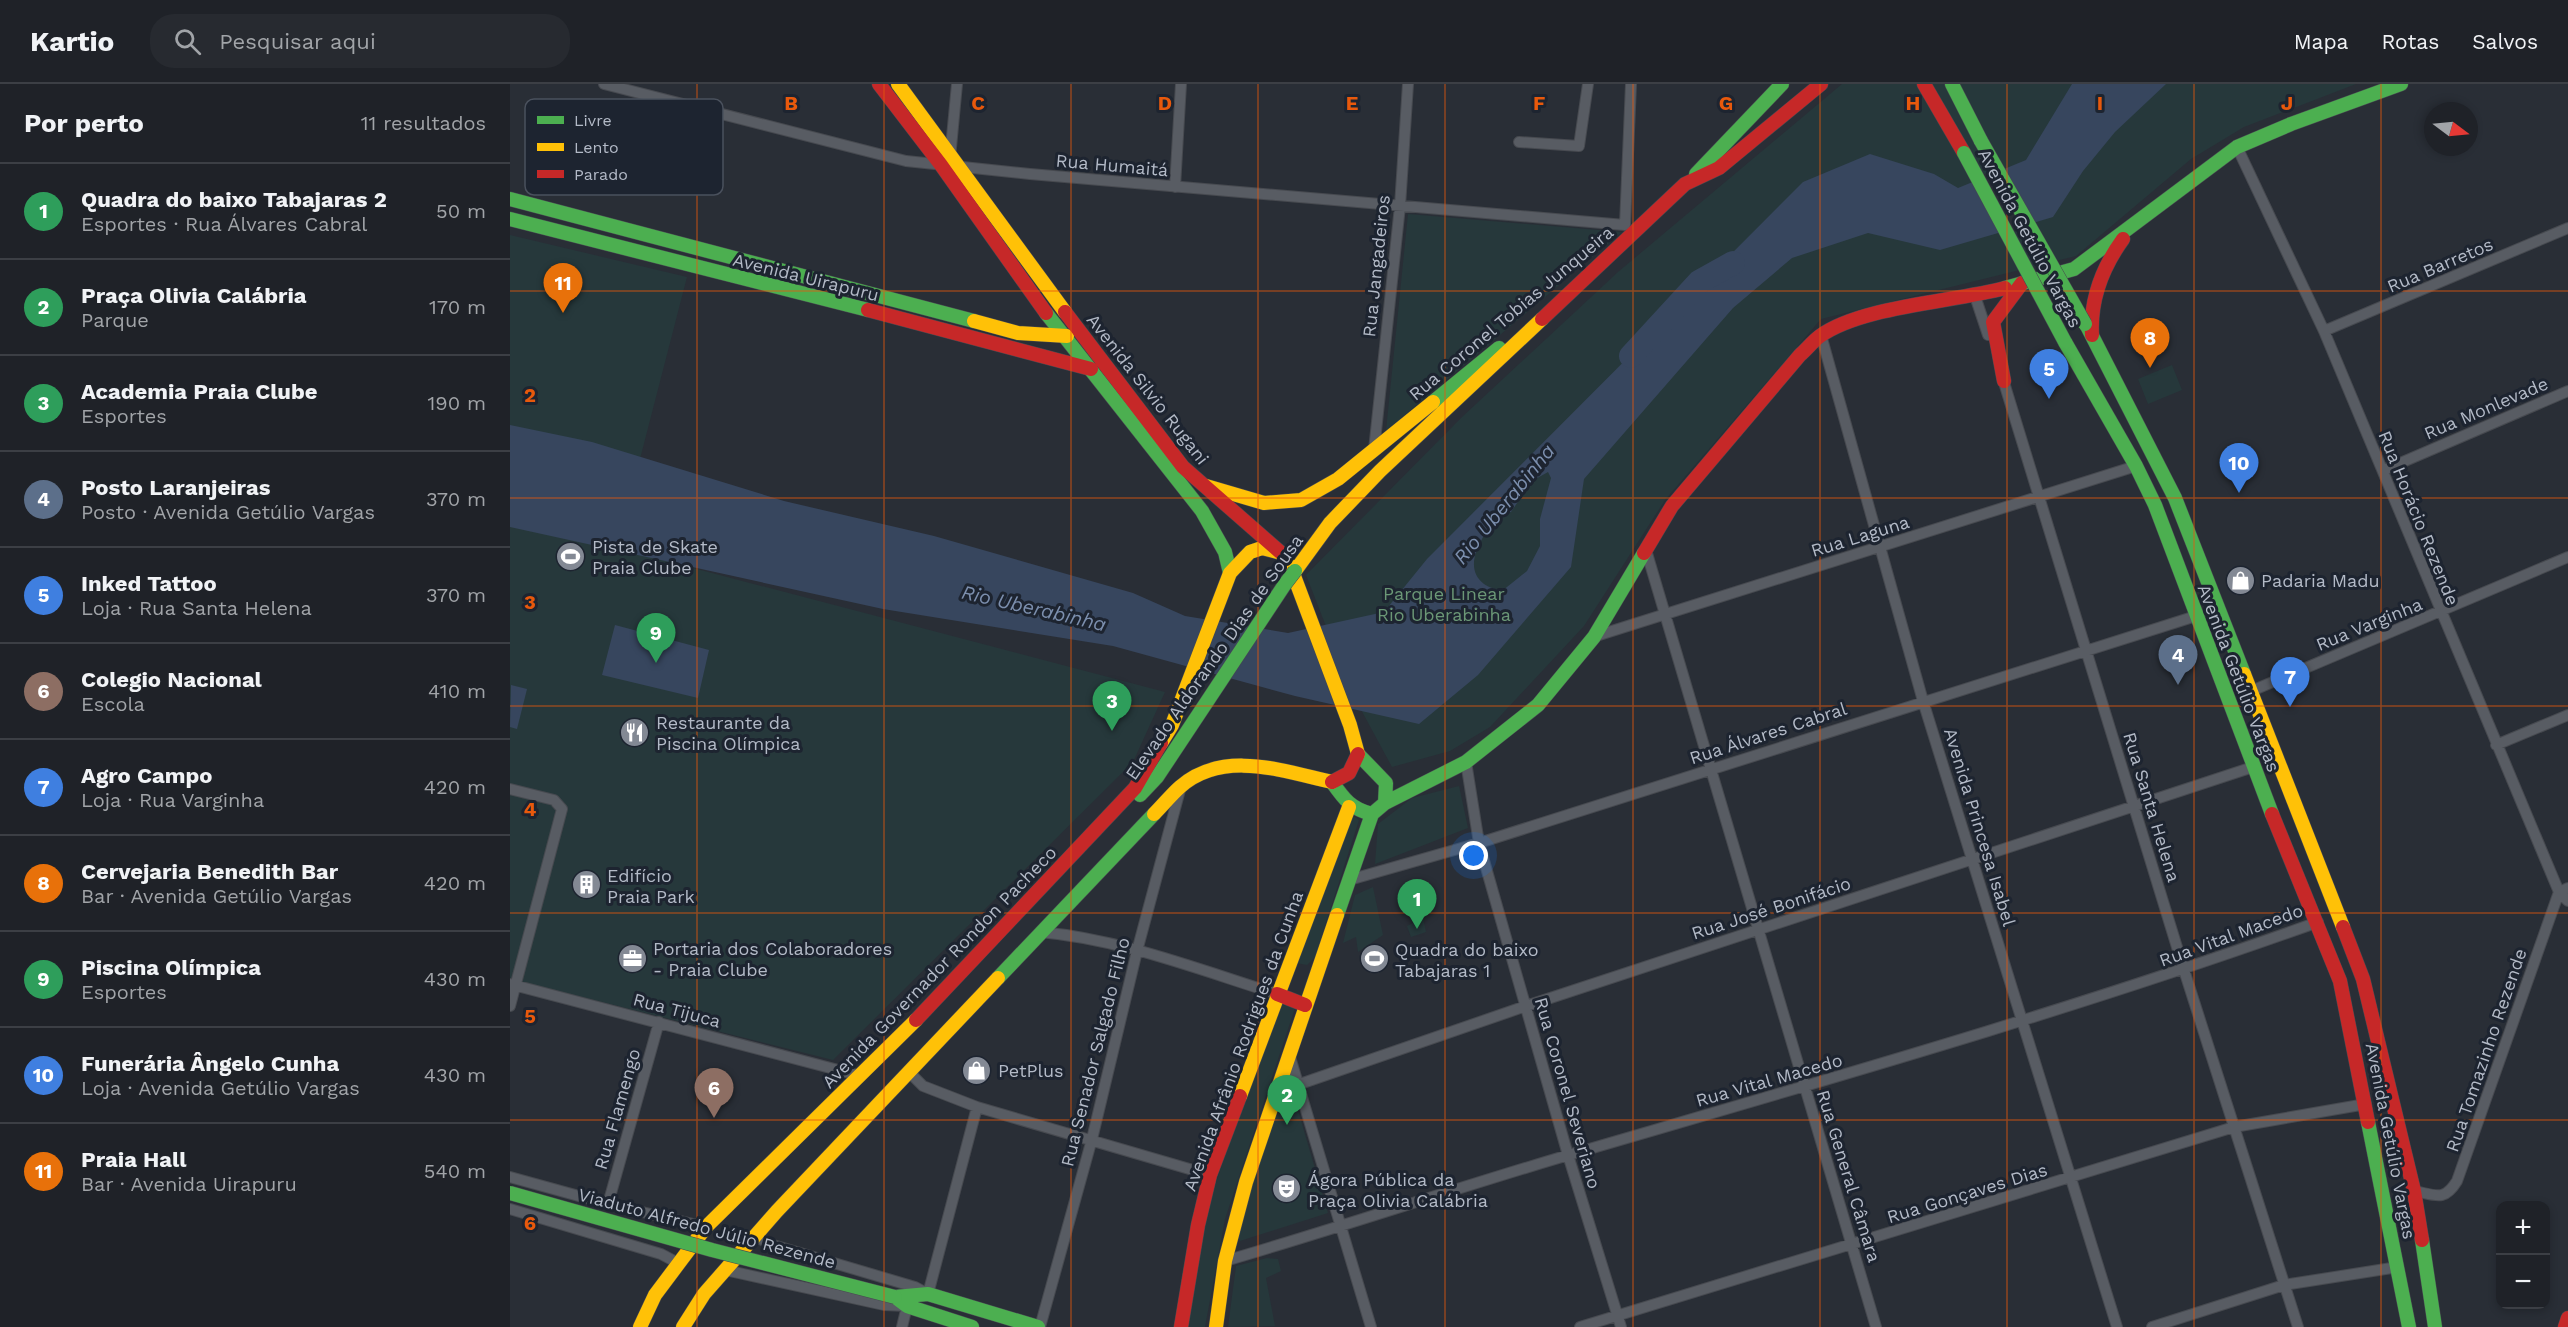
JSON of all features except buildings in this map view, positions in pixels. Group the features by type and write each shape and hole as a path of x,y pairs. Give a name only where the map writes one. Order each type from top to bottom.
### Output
{"main road":[{"name":"Avenida Silvio Rugani","path":"879,84 949,163 1090,344 1139,412 1200,484 1281,554 1291,568 1350,724 1358,754"},
{"name":"Avenida Silvio Rugani","path":"898,84 1062,335 1093,370 1202,511 1225,552 1230,573"},
{"path":"1685,184 1782,84"},
{"name":"Rua Coronel Tobias Junqueira","path":"1200,484 1264,503 1301,500 1338,479 1588,277 1630,229 1685,184 1719,168 1821,84"},
{"name":"Avenida Getúlio Vargas","path":"1924,84 1964,153 2065,342 2136,466 2155,505 2253,767 2318,922 2342,986 2409,1327"},
{"name":"Avenida Getúlio Vargas","path":"1952,84 1981,141 2088,329 2175,498 2363,979 2414,1191 2435,1327"},
{"path":"1962,84 1966,113"},
{"path":"1216,1327 1225,1261 1246,1182 1290,1057 1306,1000 1372,814 1386,803 1466,762 1538,705 1594,637 1672,506 1800,355 1821,334 1870,314 1975,296 2074,269 2237,147 2291,124 2401,84"},
{"name":"Avenida Uirapuru","path":"510,199 1018,333 1062,335 1090,344"},
{"path":"2088,329 2095,296 2107,261 2149,212"},
{"name":"Avenida Uirapuru","path":"510,219 1050,357 1093,370"},
{"path":"691,266 696,249"},
{"name":"Elevado Aldorando Dias de Sousa","path":"1099,827 1120,816 1157,777 1256,624 1330,523 1380,471 1588,277"},
{"path":"2004,381 1994,322 1996,315 2022,283"},
{"path":"2155,505 2175,498"},
{"path":"1230,573 1250,552 1262,548 1281,554"},
{"name":"Avenida Governador Rondon Pacheco","path":"640,1327 655,1295 706,1227 861,1076 1135,788 1172,725 1230,573"},
{"path":"683,1327 704,1294 754,1236 1181,786 1208,771 1230,767 1257,767 1332,782 1349,773 1358,754 1386,783 1386,803"},
{"path":"1332,782 1349,807 1372,814"},
{"name":"Avenida Afrânio Rodrigues da Cunha","path":"1181,1327 1198,1225 1210,1175 1349,807"},
{"path":"2296,870 2316,860"},
{"path":"2342,986 2363,979"},
{"path":"1279,989 1306,1000"},
{"name":"Viaduto Alfredo Júlio Rezende","path":"510,1193 712,1250 895,1297"},
{"path":"895,1297 928,1294 1039,1327"},
{"path":"895,1297 907,1306 972,1327"},
{"path":"2565,1327 2568,1318"}],"street":[{"name":"Rua Humaitá","path":"604,84 662,99"},
{"path":"949,163 957,84"},
{"path":"1175,187 1181,84"},
{"name":"Rua Jangadeiros","path":"1374,450 1400,206 1408,84"},
{"path":"1519,142 1579,146 1588,84"},
{"path":"1630,229 1631,84"},
{"name":"Rua Humaitá","path":"723,115 859,150 949,163 1175,187 1630,229"},
{"name":"Rua Horácio Rezende","path":"2237,147 2324,332 2384,470 2440,613 2496,745 2568,901"},
{"name":"Rua Barretos","path":"2324,332 2568,228"},
{"name":"Rua Santa Helena","path":"1975,296 2004,381 2184,970 2298,1327"},
{"name":"Avenida Princesa Isabel","path":"1821,334 1923,701 1974,859 2117,1327"},
{"name":"Rua Monlevade","path":"2384,470 2568,391"},
{"name":"Rua Laguna","path":"1594,637 1666,612 1879,548 2136,466"},
{"name":"Rua General Câmara","path":"1646,550 1876,1327"},
{"name":"Rua Varginha","path":"2249,692 2568,557"},
{"name":"Rua Álvares Cabral","path":"1349,880 1479,843 2196,616"},
{"path":"2496,745 2568,715"},
{"name":"Rua Coronel Severiano","path":"1466,762 1479,843 1568,1155 1621,1327"},
{"name":"Rua José Bonifácio","path":"1300,1084 1526,1006 2253,767"},
{"name":"Rua Senador Salgado Filho","path":"1039,1327 1092,1139 1137,951 1181,786"},
{"path":"510,789 559,803 562,809 512,984 510,1006"},
{"name":"Rua Tomazinho Rezende","path":"2414,1191 2443,1196 2450,1193 2457,1180 2564,890"},
{"name":"Rua Vital Macedo","path":"1225,1261 1342,1227 1568,1155 2023,1022 2184,970 2318,922"},
{"path":"1040,932 1070,935 1279,989"},
{"name":"Rua Tijuca","path":"512,984 861,1076"},
{"name":"Rua Flamengo","path":"608,1204 659,1022"},
{"path":"1290,1057 1300,1084 1371,1327"},
{"path":"909,1072 922,1086 977,1107 1210,1175"},
{"name":"Rua Gonçaves Dias","path":"1580,1327 2072,1179 2234,1127 2366,1104"},
{"path":"754,1236 915,1287 928,1294 977,1107"},
{"path":"510,1177 608,1204 706,1227"},
{"path":"510,1209 633,1245 661,1254 678,1263"},
{"path":"633,1245 650,1238 653,1223 644,1212"},
{"path":"795,1284 784,1274 782,1263 787,1256 802,1253"},
{"path":"2152,1327 2284,1285 2398,1267"},
{"path":"725,1269 884,1305 907,1306 902,1327"}],"green space":[{"name":"Parque Linear Rio Uberabinha","path":"1842,84 2356,84 2244,127 2191,159 2076,256 1821,319 1665,500 1584,626 1490,727 1450,751 1392,767 1352,693 1306,575 1461,418 1618,272"},
{"path":"1408,214 1622,232 1386,431"},
{"path":"510,235 687,277 617,548 1165,692 1133,762 833,1060 510,979"},
{"path":"2172,365 2182,390 2148,404 2138,379"},
{"path":"1459,786 1468,828 1375,864 1378,824 1412,798"},
{"path":"1351,814 1359,820 1315,957 1307,965 1296,963"},
{"path":"1373,887 1383,935 1358,952 1356,937 1343,943 1355,895"},
{"path":"1423,918 1426,932 1411,937 1407,926"},
{"name":"Quadra do baixo Tabajaras 1","path":"1381,952 1384,961 1364,966 1364,957"},
{"path":"1277,1003 1295,1008 1225,1219 1205,1327 1188,1327 1194,1275 1213,1191"},
{"path":"1290,1083 1328,1213 1240,1241 1237,1237 1256,1167"},
{"path":"1267,1258 1278,1259 1281,1271 1266,1278 1275,1326 1228,1327 1236,1266"}],"water":[{"path":"2072,84 2166,84 2115,132 2083,171 2053,217 1940,250 1868,233 1792,258 1733,308 1584,479 1571,567 1478,675 1419,724 1295,696 1113,646 883,609 510,527 510,425 592,442 784,501 934,536 1133,593 1185,616 1288,633 1384,612 1427,559 1803,182 1870,154 1934,174 1958,188 2026,160","holes":["1548,472 1551,478 1540,519 1540,546 1527,571 1502,591 1484,584 1477,576 1474,567 1482,538 1499,513 1511,512 1532,481"]},
{"path":"615,625 709,650 698,698 602,675"},
{"path":"511,685 527,689 517,729 510,727"}],"pier":[{"path":"2001,167 2033,226 2005,234 1975,178"}],"waterway":[{"name":"Rio Uberabinha","path":"1631,356 1699,282 1733,263"}],"traffic: fast":[{"path":"1696,174 1782,84"},
{"path":"1952,84 1981,141"},
{"path":"2005,288 2074,269 2237,147 2291,124 2401,84"},
{"path":"1981,141 2085,324"},
{"path":"1964,153 2065,342"},
{"path":"510,199 974,321"},
{"path":"510,219 868,310"},
{"path":"1046,313 1202,511 1225,552 1230,573"},
{"path":"2087,326 2175,498 2244,674"},
{"path":"2065,342 2136,466 2155,505 2272,814"},
{"path":"1433,402 1499,348"},
{"path":"1385,803 1466,762 1538,705 1594,637 1644,553"},
{"path":"1285,584 1295,571"},
{"path":"1140,795 1157,777 1285,584"},
{"path":"1332,782 1349,802 1365,812 1372,814 1385,803 1386,783 1358,754"},
{"path":"998,978 1154,814"},
{"path":"1337,915 1372,814"},
{"path":"2368,1122 2409,1327"},
{"path":"510,1193 712,1250 895,1297"},
{"path":"2422,1240 2435,1327"},
{"path":"895,1297 928,1294 1038,1327"},
{"path":"895,1297 907,1306 972,1327"}],"traffic: slow":[{"path":"898,84 1065,312"},
{"path":"1295,571 1330,523 1380,471 1542,319"},
{"path":"974,321 1018,333 1067,336"},
{"path":"1206,486 1264,503 1301,500 1338,479 1433,402"},
{"path":"1161,743 1172,725 1230,573 1250,552 1262,548 1281,553 1291,568 1350,725 1358,754"},
{"path":"2244,674 2343,927"},
{"path":"1154,814 1180,787 1197,775 1215,769 1254,766 1332,782"},
{"path":"1240,1096 1349,807"},
{"path":"1216,1327 1225,1261 1246,1182 1337,915"},
{"path":"683,1327 704,1294 777,1211 998,978"},
{"path":"640,1327 655,1295 706,1227 916,1020"}],"traffic: jam":[{"path":"879,84 941,165 1046,313"},
{"path":"1542,319 1685,184 1719,168 1821,84"},
{"path":"1924,84 1964,153"},
{"path":"2092,335 2095,296 2103,273 2123,239"},
{"path":"2004,381 1993,322 2022,283"},
{"path":"1644,553 1672,506 1800,355 1820,336 1838,326 1883,311 2005,288"},
{"path":"868,310 1091,369"},
{"path":"1065,312 1183,467 1280,552"},
{"path":"916,1020 1135,788 1161,743"},
{"path":"1332,782 1349,773 1358,754"},
{"path":"2272,814 2340,981 2368,1122"},
{"path":"2343,927 2363,979 2414,1191 2422,1240"},
{"path":"1277,994 1305,1005"},
{"path":"1181,1327 1198,1225 1210,1175 1240,1096"},
{"path":"2565,1327 2568,1318"}],"place":[{"name":"Praia Hall","path":"563,313"},
{"name":"Cervejaria Benedith Bar","path":"2150,368"},
{"name":"Inked Tattoo","path":"2049,399"},
{"name":"Funerária Ângelo Cunha","path":"2239,493"},
{"name":"Pista de Skate Praia Clube","path":"571,556"},
{"name":"Padaria Madu","path":"2240,580"},
{"name":"Piscina Olímpica","path":"656,663"},
{"name":"Posto Laranjeiras","path":"2178,685"},
{"name":"Agro Campo","path":"2290,707"},
{"name":"Academia Praia Clube","path":"1112,731"},
{"name":"Restaurante da Piscina Olímpica","path":"635,732"},
{"name":"Edifício Praia Park","path":"586,885"},
{"name":"Quadra do baixo Tabajaras 2","path":"1417,929"},
{"name":"Portaria dos Colaboradores - Praia Clube","path":"632,958"},
{"name":"Quadra do baixo Tabajaras 1","path":"1374,959"},
{"name":"PetPlus","path":"977,1070"},
{"name":"Colegio Nacional","path":"714,1118"},
{"name":"Praça Olivia Calábria","path":"1287,1125"},
{"name":"Ágora Pública da Praça Olivia Calábria","path":"1287,1189"}]}
